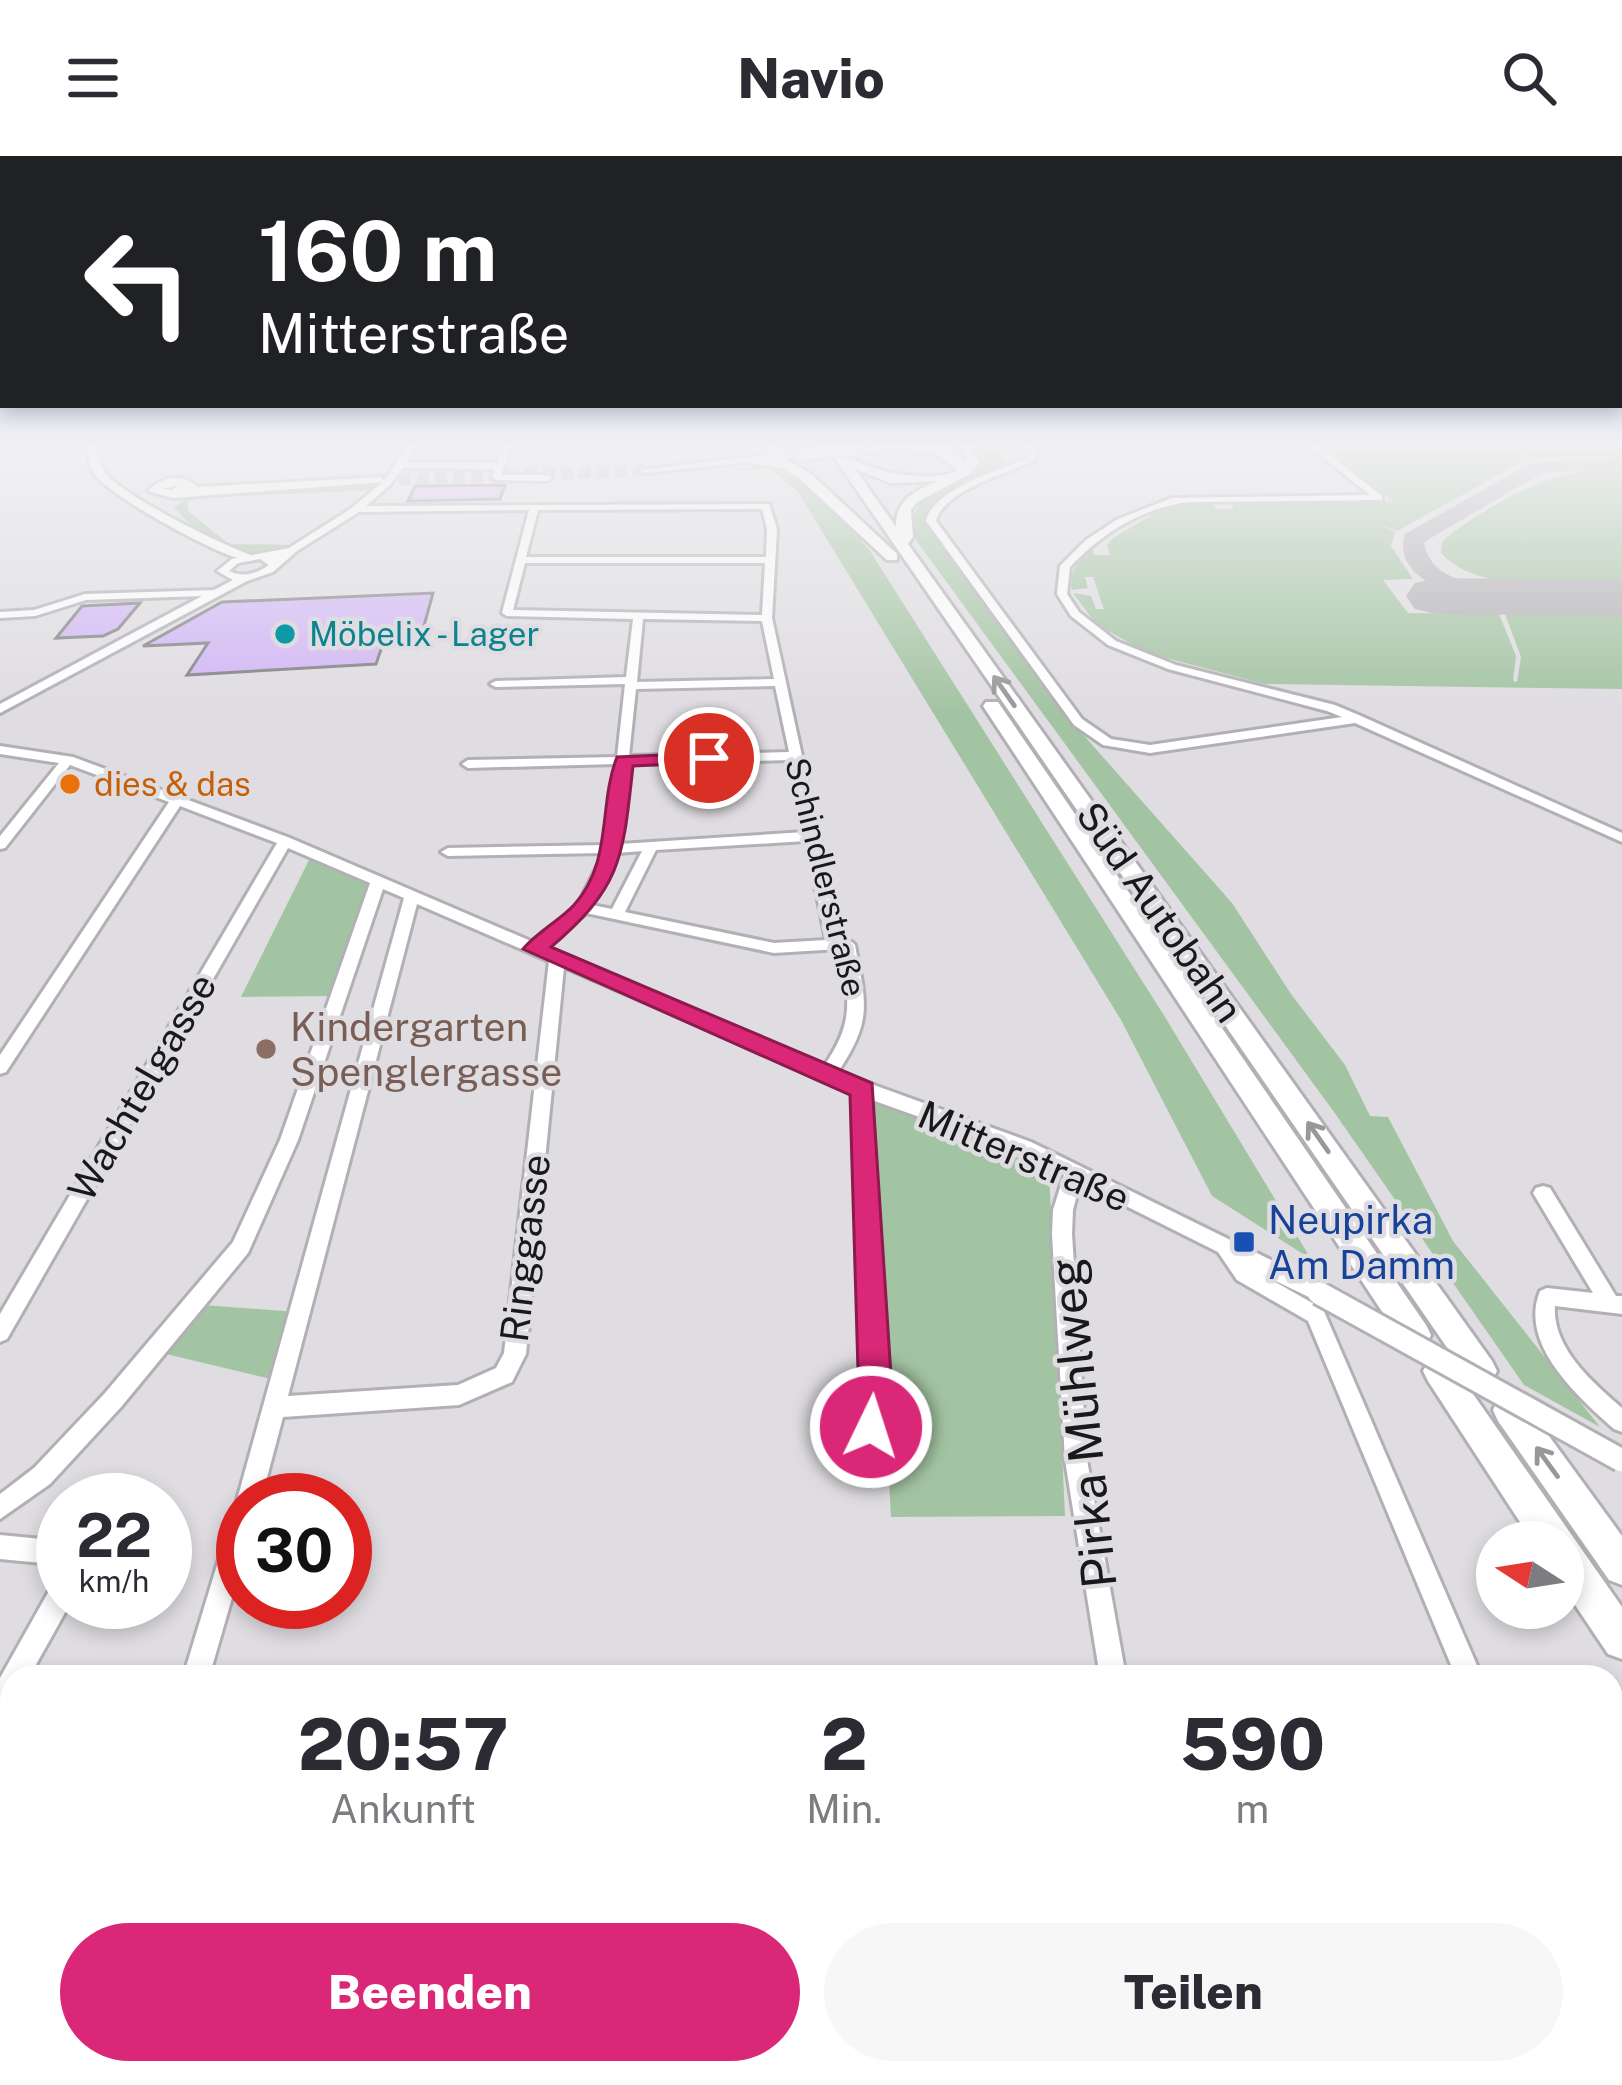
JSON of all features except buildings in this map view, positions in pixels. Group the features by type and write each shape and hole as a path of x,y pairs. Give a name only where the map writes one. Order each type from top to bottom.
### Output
{"highway":[{"path":"874,533 896,551 904,533"},
{"name":"Süd Autobahn","path":"884,533 1415,1335"},
{"name":"Süd Autobahn","path":"896,551 1481,1371"},
{"path":"1439,1370 1540,1521"},
{"path":"1510,1410 1622,1568"},
{"path":"1584,1585 1622,1640"}],"main road":[{"path":"194,533 233,562"}],"street":[{"path":"233,562 269,560 321,533"},
{"path":"528,533 507,614 766,618"},
{"name":"Schindlerstraße","path":"772,533 766,618 835,944 848,944 859,1011 856,1035 828,1074"},
{"path":"935,533 1078,722 1107,742 1129,748 1168,748 1358,719"},
{"path":"1111,533 1076,553 1064,566 1062,594 1094,632 1137,655 1358,719 1622,838"},
{"path":"0,709 215,593 265,573 269,560"},
{"path":"521,560 769,560"},
{"path":"233,562 246,578"},
{"path":"215,593 233,562"},
{"path":"0,616 35,614 85,597 215,593"},
{"path":"535,949 584,908 613,849 638,618"},
{"path":"496,683 782,682"},
{"name":"Mitterstraße","path":"0,750 68,760 285,841 863,1090 1024,1147 1319,1293 1621,1460"},
{"path":"468,764 795,756"},
{"path":"0,845 68,760"},
{"path":"0,1067 177,801"},
{"path":"448,852 613,849 812,836"},
{"name":"Wachtelgasse","path":"0,1333 285,841"},
{"path":"616,916 651,847"},
{"path":"0,1508 42,1476 241,1247 289,1140 378,881"},
{"path":"257,1473 412,896"},
{"path":"584,908 774,948 835,944"},
{"name":"Ringgasse","path":"277,1407 459,1395 504,1375 515,1354 557,961"},
{"path":"0,1031 26,1031"},
{"path":"841,1440 871,1427 876,1406 863,1090"},
{"name":"Pirka Mühlweg","path":"1075,1170 1063,1210 1062,1234 1076,1460 1111,1665"},
{"path":"1543,1193 1616,1304"},
{"path":"1225,1246 1244,1274 1316,1315 1463,1665"},
{"path":"1616,1304 1547,1297 1540,1312 1543,1329 1593,1398 1622,1422"},
{"path":"0,1547 36,1550"},
{"path":"200,1665 216,1610"},
{"path":"22,1665 42,1629"}],"green space":[{"path":"203,533 215,533 229,544 296,545 263,553 214,541"},
{"path":"823,533 854,533 870,551 1165,1017 1311,1259 1212,1196 1121,1020"},
{"path":"932,533 1072,722 1232,903 1291,994 1345,1065 1370,1116 1388,1117 1453,1241 1600,1427 1524,1385 1334,1112 913,536"},
{"path":"1122,533 1395,533 1391,546 1413,579 1383,580 1408,613 1499,614 1516,656 1513,681 1517,682 1521,657 1505,614 1622,615 1622,689 1265,684 1147,653 1096,624 1073,593 1091,596 1096,609 1104,609 1093,577 1085,577 1088,588 1072,590 1071,578 1082,557 1092,549 1095,555 1110,555 1107,545"},
{"path":"1452,533 1622,533 1622,581 1501,581 1458,567 1441,553 1442,542"},
{"path":"311,856 374,883 335,996 241,997"},
{"path":"870,1099 1049,1170 1065,1516 891,1517"},
{"path":"203,1305 297,1312 279,1381 162,1353"}],"taxiway":[{"path":"1423,533 1413,539 1415,554 1434,576 1466,589 1513,596"}],"runway":[{"path":"1436,596 1622,598"}],"place":[{"name":"Möbelix - Lager","path":"285,634"},
{"name":"dies & das","path":"70,784"},
{"name":"Kindergarten Spenglergasse","path":"266,1049"},
{"name":"Neupirka Am Damm","path":"1244,1242"}],"route":[{"path":"709,758 624,761 613,849 603,877 584,908 535,949 863,1090 876,1406 871,1427"}]}
